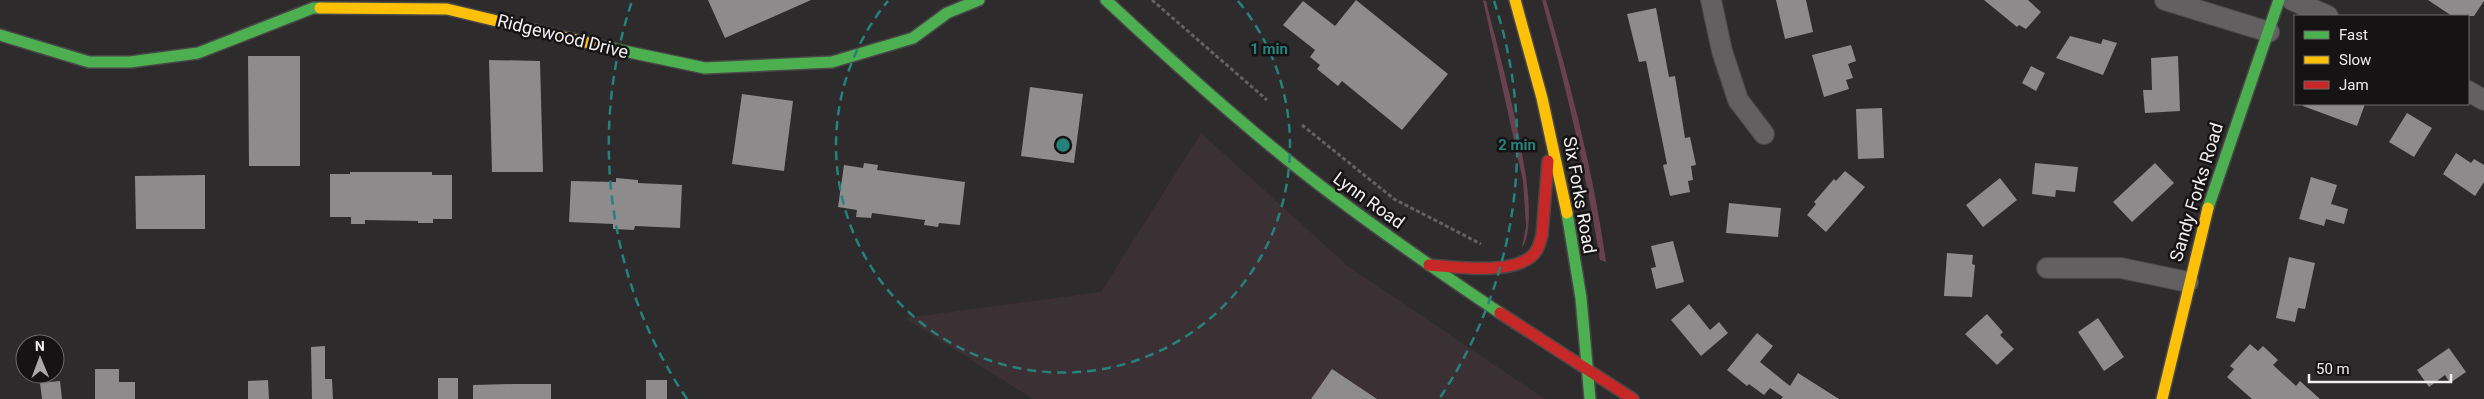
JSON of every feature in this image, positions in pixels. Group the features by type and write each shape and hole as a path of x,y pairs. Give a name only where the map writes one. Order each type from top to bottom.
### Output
{"street":[{"name":"Ridgewood Drive","path":"0,35 89,62 130,62 198,53 313,8 379,4 447,8 469,6 596,45 705,68 721,68 832,62 849,58 913,38 947,6 976,3 979,0"},
{"name":"Lynn Road","path":"1106,0 1195,83 1320,186 1429,265 1589,372 1633,399"},
{"name":"Six Forks Road","path":"1515,0 1554,143 1583,313 1590,399"},
{"path":"1711,0 1722,52 1738,100 1764,134"},
{"path":"2165,0 2268,32"},
{"name":"Sandy Forks Road","path":"2162,399 2188,282 2220,169 2279,0"},
{"path":"2292,0 2326,15"},
{"path":"2469,92 2484,100"},
{"path":"1429,265 1490,268 1514,265 1533,255 1539,246 1546,172 1554,143"},
{"path":"2047,268 2121,268 2188,282"}],"path":[{"path":"1152,0 1267,100"},
{"path":"1302,125 1394,199 1485,246"}],"shaded area":[{"path":"1483,0 1486,1 1509,90 1524,166 1528,201 1528,229 1522,248 1526,226 1523,181"},
{"path":"1542,0 1546,0 1581,130 1606,262 1600,260 1575,129"},
{"path":"1201,133 1349,267 1545,399 1033,399 905,318 1101,292"}],"building":[{"path":"708,0 811,0 725,38"},
{"path":"1356,0 1448,74 1402,130 1342,81 1338,86 1317,69 1320,65 1310,57 1315,50 1283,25 1303,1 1335,26"},
{"path":"1776,0 1806,0 1813,32 1785,39"},
{"path":"1984,0 2028,0 2041,12 2026,29 2019,25 2017,27"},
{"path":"2428,0 2484,0 2474,16 2450,15"},
{"path":"1656,8 1669,77 1675,76 1685,138 1690,137 1696,165 1691,166 1693,180 1688,181 1690,192 1670,196 1663,165 1667,164 1646,61 1639,62 1627,14"},
{"path":"2070,36 2101,44 2103,39 2117,43 2103,75 2056,58"},
{"path":"1851,45 1856,61 1848,64 1853,78 1846,80 1849,89 1824,97 1812,55"},
{"path":"248,56 300,56 300,166 249,166"},
{"path":"2178,56 2180,111 2145,113 2143,90 2152,90 2151,58"},
{"path":"489,60 540,61 543,172 492,172"},
{"path":"2031,66 2045,73 2036,91 2022,83"},
{"path":"1030,87 1083,94 1074,163 1021,156"},
{"path":"742,94 793,101 784,171 732,164"},
{"path":"2303,105 2365,105 2357,126"},
{"path":"1882,108 1884,158 1858,159 1856,109"},
{"path":"2407,113 2432,128 2414,157 2389,142"},
{"path":"2456,153 2471,163 2474,159 2484,165 2484,182 2475,196 2443,174"},
{"path":"864,163 878,165 877,170 965,182 960,225 939,223 938,227 924,225 925,220 872,213 871,218 856,217 857,210 838,207 844,165 863,168"},
{"path":"2035,163 2078,167 2075,192 2056,190 2055,197 2032,194"},
{"path":"2155,163 2174,183 2132,222 2113,202"},
{"path":"1845,171 1865,187 1826,232 1807,215 1816,204 1814,202 1834,179 1836,181"},
{"path":"350,172 432,172 432,175 452,175 452,219 433,219 433,223 365,220 365,224 351,224 351,217 330,217 330,174 350,174"},
{"path":"205,175 205,229 136,229 135,176"},
{"path":"2311,177 2337,185 2331,204 2348,209 2344,224 2326,219 2324,226 2299,219"},
{"path":"616,178 638,180 638,183 682,185 680,228 635,226 634,230 613,229 613,224 569,222 571,181 616,182"},
{"path":"2000,178 2017,200 1983,227 1966,205"},
{"path":"1729,203 1781,208 1778,237 1726,233"},
{"path":"1673,241 1684,282 1656,289 1651,268 1656,267 1651,246"},
{"path":"1947,253 1973,255 1972,264 1975,265 1972,297 1944,296"},
{"path":"2289,257 2315,263 2305,309 2298,308 2295,322 2276,318"},
{"path":"1689,304 1710,330 1719,322 1728,333 1701,356 1671,320"},
{"path":"1987,314 2003,332 2000,335 2014,349 1997,365 1965,334"},
{"path":"2098,318 2124,357 2104,371 2078,332"},
{"path":"1757,333 1773,346 1760,362 1790,386 1798,373 1839,399 1781,399 1783,397 1770,388 1764,395 1749,384 1747,386 1727,370"},
{"path":"2250,344 2258,351 2263,346 2278,360 2273,365 2296,386 2300,381 2320,399 2252,399 2227,377 2234,369 2230,366"},
{"path":"325,346 325,379 332,379 333,399 312,399 311,347"},
{"path":"2449,348 2466,372 2450,383 2445,375 2429,387 2417,370"},
{"path":"95,369 119,369 119,382 135,382 135,399 95,399"},
{"path":"1332,369 1377,399 1311,399"},
{"path":"438,378 458,378 458,399 438,399"},
{"path":"268,380 269,399 248,399 248,381"},
{"path":"646,380 667,380 667,399 646,399"},
{"path":"40,384 60,384 62,399 42,399"},
{"path":"551,384 551,399 473,399 473,385"}],"traffic: fast":[{"path":"605,47 705,68 832,62 913,38 947,13 979,0"},
{"path":"1106,0 1198,84 1294,165 1344,204 1500,313"},
{"path":"2208,208 2279,0"},
{"path":"0,35 89,62 130,62 198,53 313,8 320,8"},
{"path":"1567,213 1581,298 1590,399"}],"traffic: slow":[{"path":"1515,0 1542,98 1567,213"},
{"path":"320,8 447,9 605,47"},
{"path":"2162,399 2208,208"}],"traffic: jam":[{"path":"1429,265 1497,268 1522,262 1532,256 1537,249 1542,235 1548,161"},
{"path":"1500,313 1633,399"}]}
